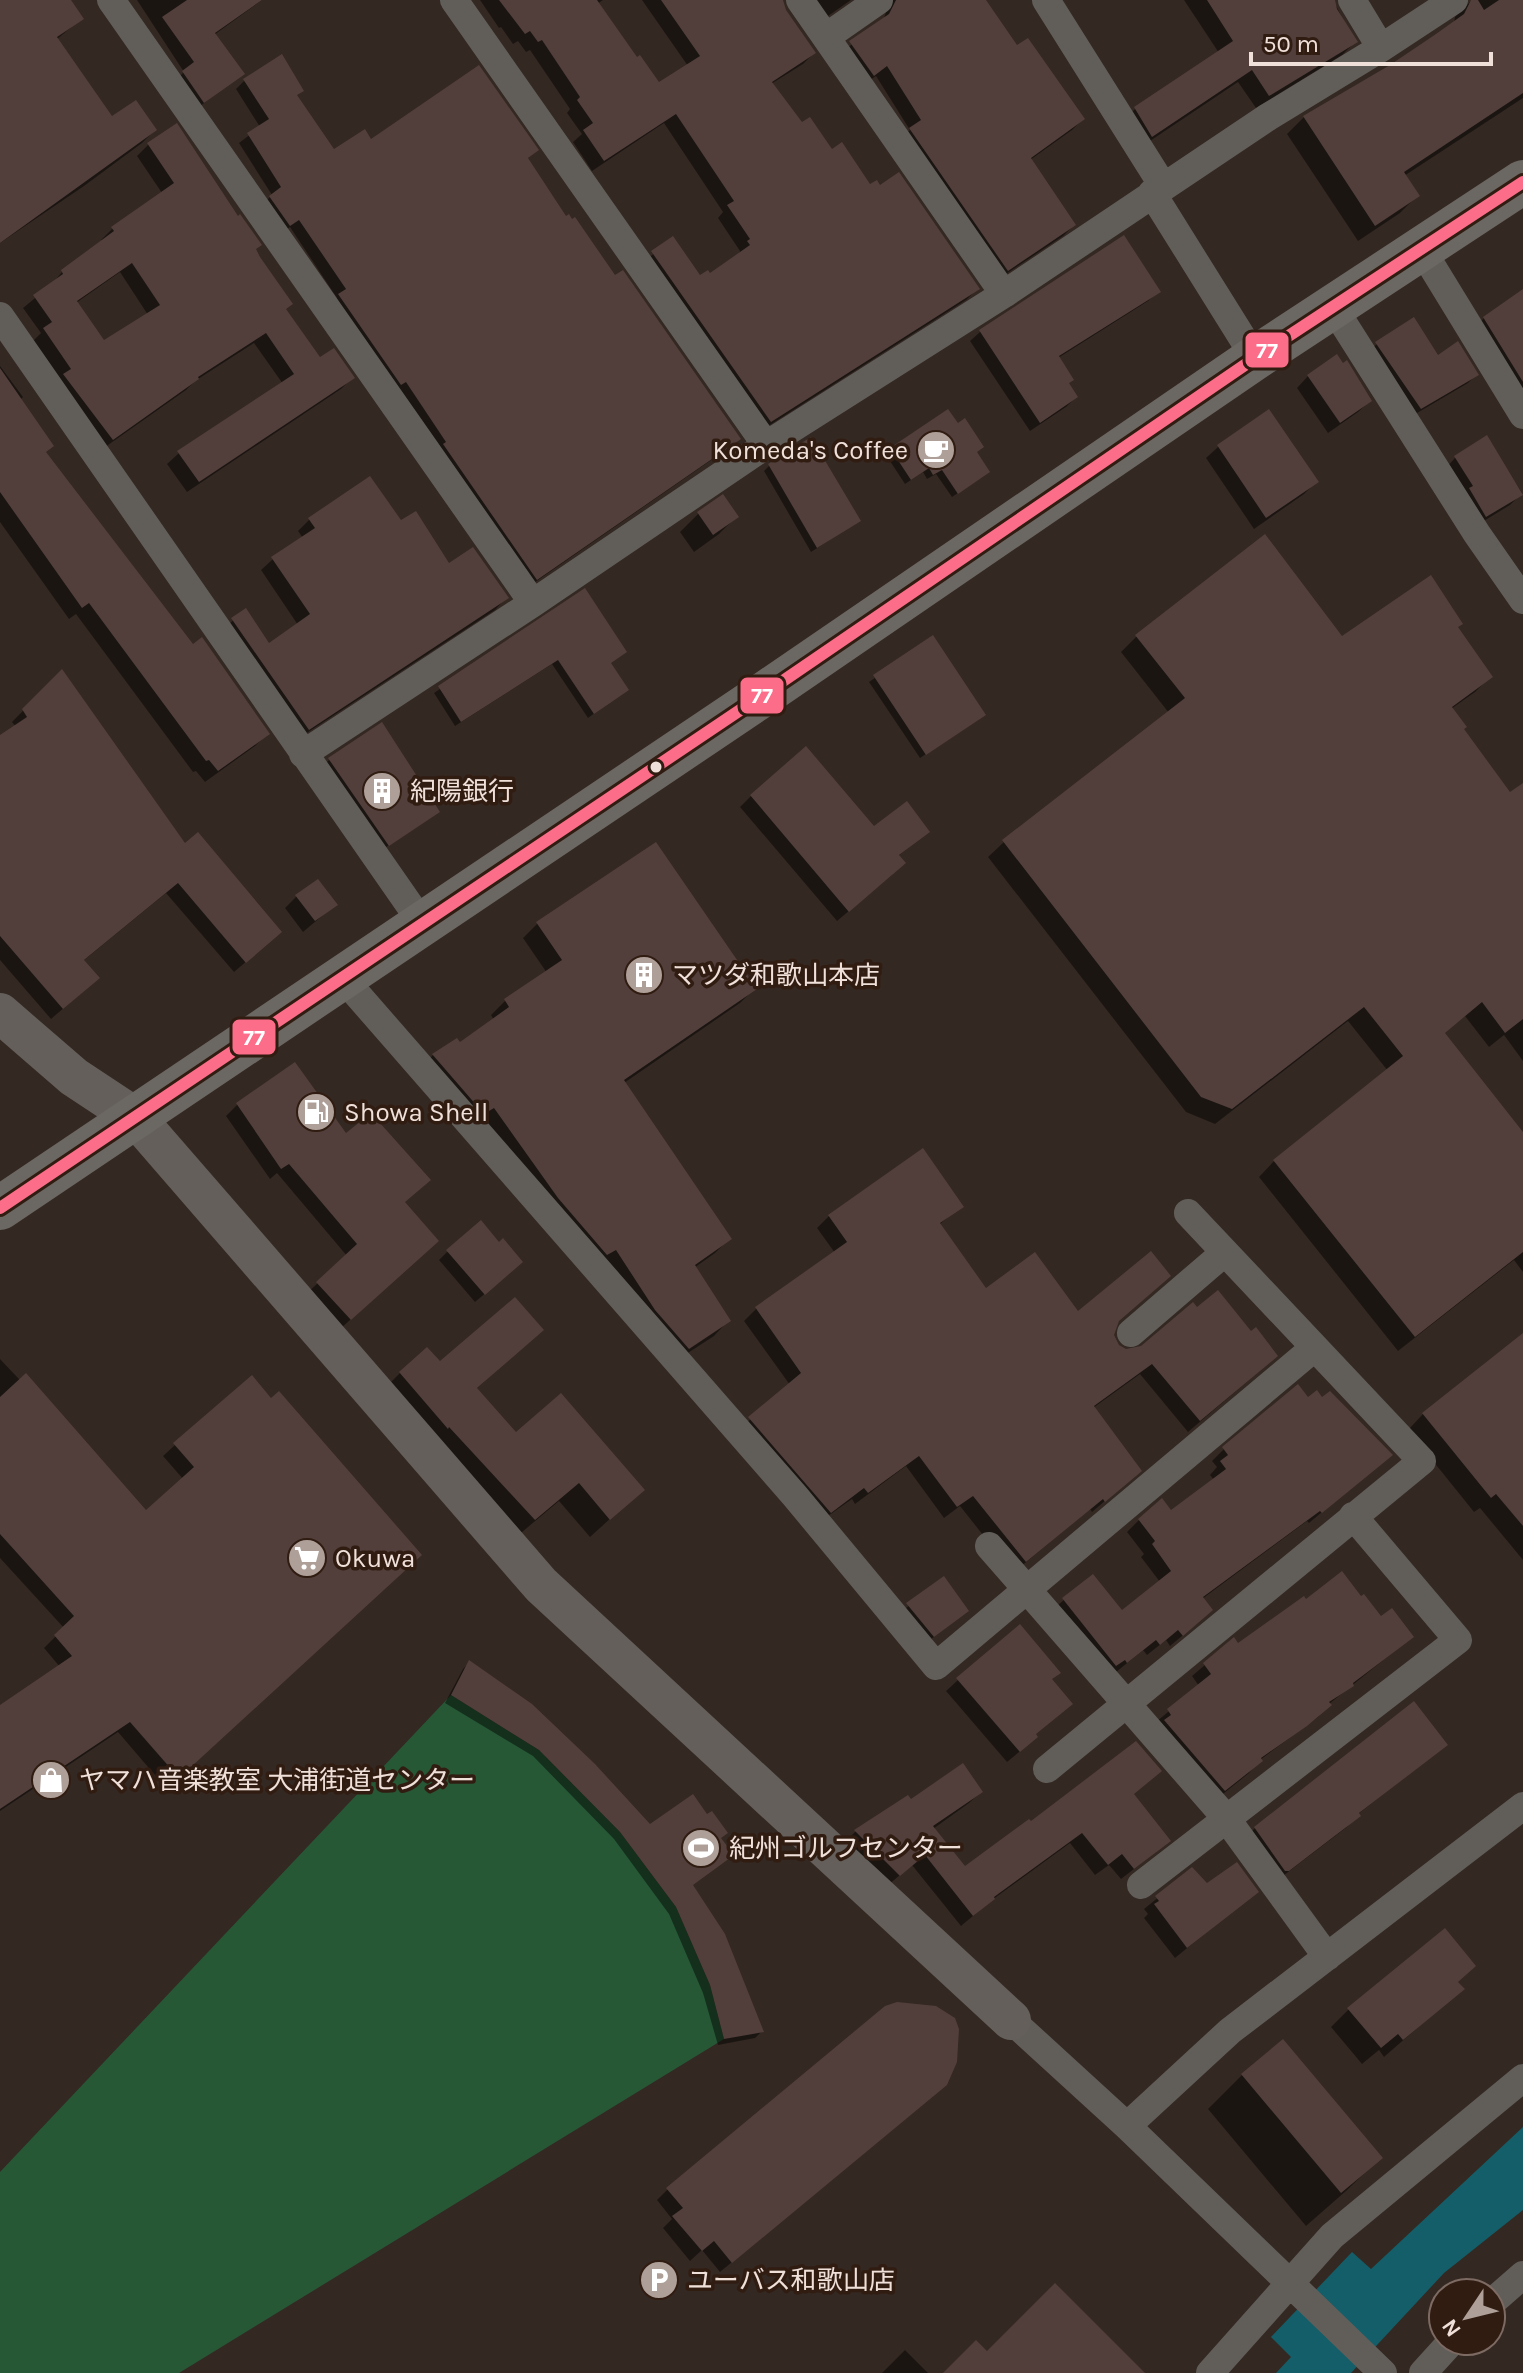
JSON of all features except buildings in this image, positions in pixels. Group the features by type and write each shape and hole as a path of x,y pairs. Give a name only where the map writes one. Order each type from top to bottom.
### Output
{"main road":[{"path":"0,1208 777,685 1255,358 1523,182"}],"street":[{"path":"111,0 533,603"},
{"path":"454,0 766,445"},
{"path":"800,0 1004,294"},
{"path":"826,37 879,0"},
{"path":"1046,0 1255,358"},
{"path":"1352,0 1381,48"},
{"path":"303,754 766,445 1004,294 1268,117 1454,0"},
{"path":"1422,250 1523,415"},
{"path":"1333,307 1523,600"},
{"path":"0,316 422,923"},
{"path":"342,977 795,1496 936,1666 1314,1348"},
{"path":"0,1013 74,1077 136,1118 541,1585 1127,2126 1383,2373"},
{"path":"1047,1769 1422,1461 1188,1213"},
{"path":"1131,1333 1224,1253"},
{"path":"1141,1885 1458,1640 1353,1516"},
{"path":"989,1546 1226,1818 1327,1957"},
{"path":"1127,2126 1230,2031 1523,1806"},
{"path":"1210,2373 1297,2290 1332,2236 1523,2078"},
{"path":"1507,2289 1523,2275"},
{"path":"1423,2373 1438,2357"}],"green space":[{"name":"紀州ゴルフセンター","path":"451,1695 539,1750 620,1832 676,1907 710,1985 724,2039 179,2373 0,2373 0,2172"}],"water":[{"path":"1523,2127 1523,2210 1440,2277 1427,2277 1427,2291 1351,2373 1276,2373 1291,2357 1271,2337 1352,2252 1371,2269"}],"transit line":[{"name":"77","path":"0,1208 764,694 1255,358 1523,182"}],"place":[{"name":"Komeda's Coffee","path":"936,450"},
{"name":"紀陽銀行","path":"382,791"},
{"name":"マツダ和歌山本店","path":"644,975"},
{"name":"Showa Shell","path":"316,1112"},
{"name":"Okuwa","path":"307,1558"},
{"name":"ヤマハ音楽教室 大浦街道センター","path":"51,1780"},
{"name":"紀州ゴルフセンター","path":"701,1848"},
{"name":"ユーバス和歌山店","path":"659,2280"}]}
